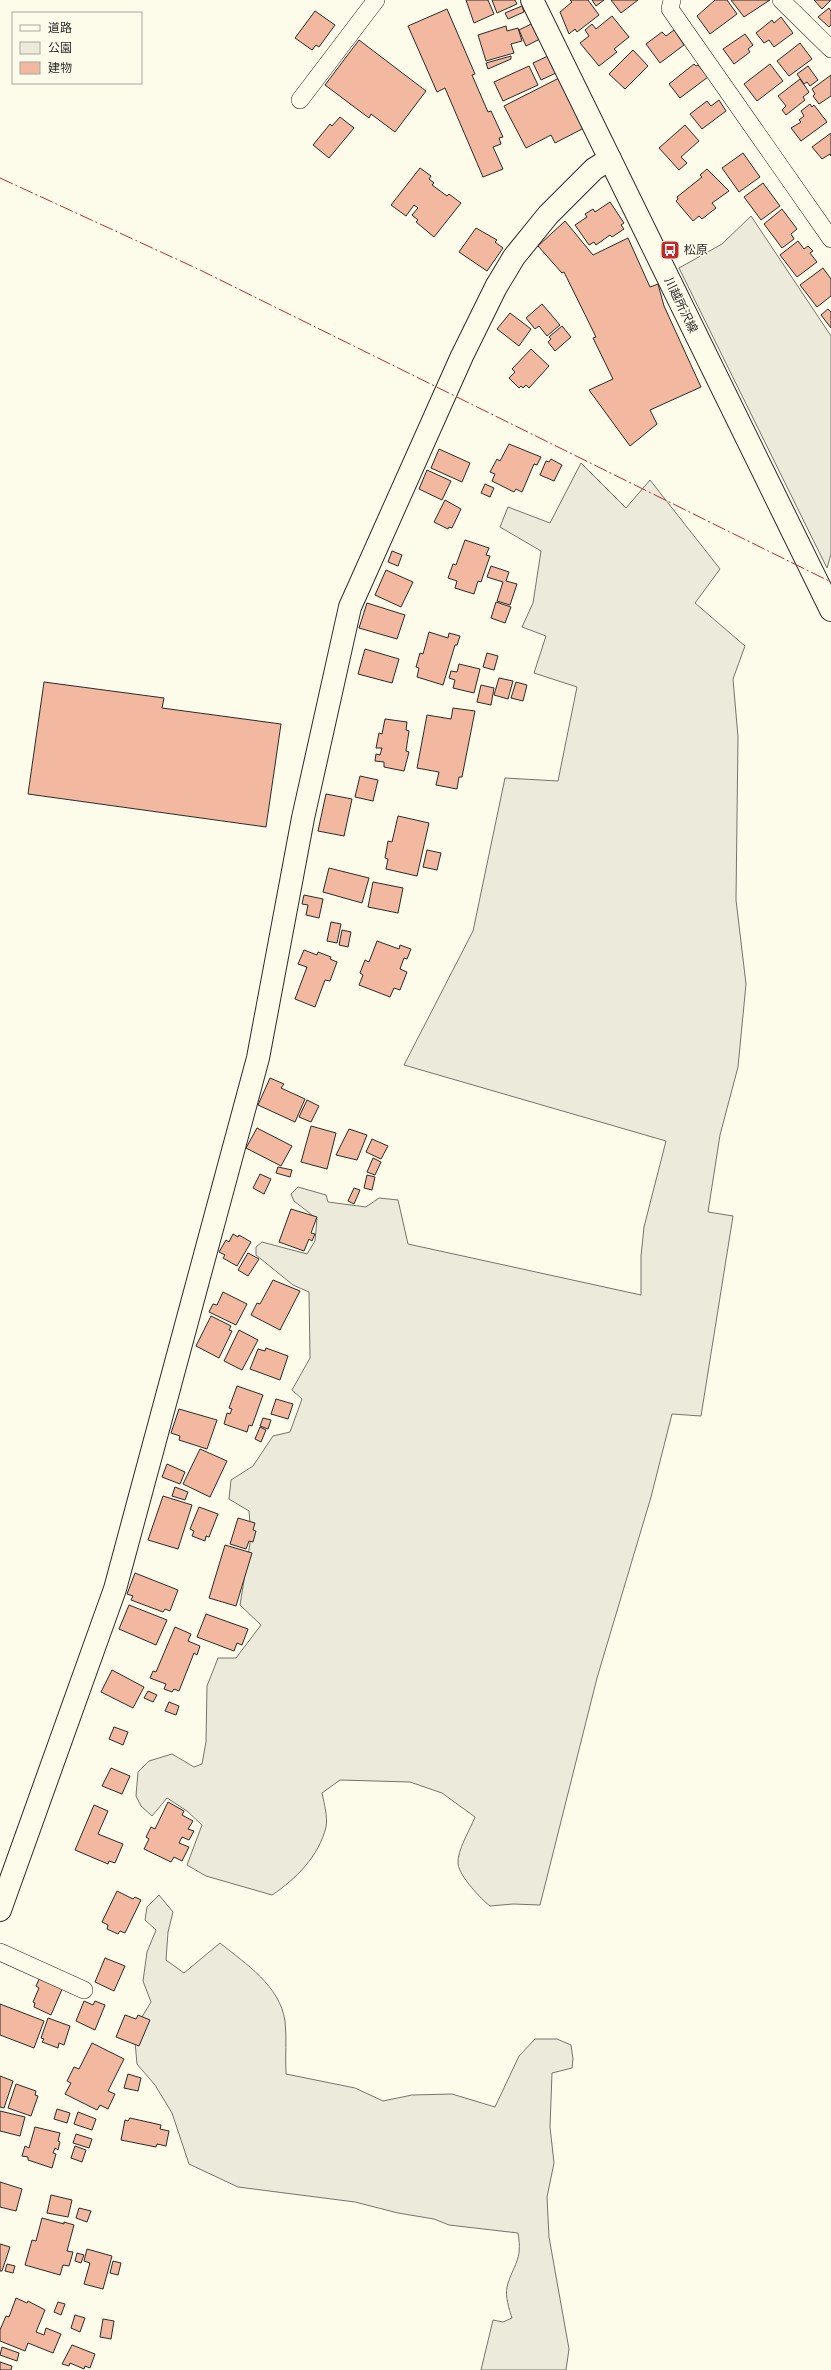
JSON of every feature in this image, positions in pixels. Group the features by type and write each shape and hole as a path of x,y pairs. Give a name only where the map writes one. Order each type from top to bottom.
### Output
{"street":[{"path":"300,100 376,0"},
{"path":"672,0 670,9 831,239"},
{"path":"781,0 831,49"},
{"name":"川越所沢線","path":"536,3 610,159 831,610"},
{"path":"0,1910 115,1590 258,1058 303,818 350,607 458,363 496,287 514,257 548,215 594,169 610,159"},
{"path":"0,1952 84,1990"}],"green space":[{"path":"751,216 831,336 831,554 827,568 679,268 722,244"},
{"path":"581,463 626,508 650,480 720,569 695,603 745,646 733,679 738,737 736,900 746,984 738,1067 720,1135 708,1212 733,1216 701,1416 672,1414 651,1497 597,1678 540,1905 513,1904 490,1906 486,1903 467,1881 458,1864 458,1858 462,1846 475,1817 442,1793 410,1782 340,1780 322,1793 326,1810 326,1827 323,1838 312,1857 298,1874 272,1895 206,1876 187,1865 202,1825 187,1811 167,1798 152,1816 141,1806 136,1796 138,1772 149,1761 172,1754 194,1767 202,1764 206,1742 207,1686 218,1658 236,1658 261,1625 240,1605 251,1537 249,1511 229,1499 231,1480 253,1466 273,1436 290,1432 302,1399 292,1390 310,1358 309,1292 293,1285 256,1255 256,1247 262,1242 307,1254 315,1241 317,1219 294,1201 291,1194 298,1187 326,1195 328,1202 366,1207 379,1198 398,1200 408,1244 641,1295 641,1256 644,1227 666,1141 404,1065 473,931 505,778 558,781 577,687 534,673 546,636 522,627 533,603 541,551 500,527 508,507 550,523"},
{"path":"159,1895 173,1912 168,1932 166,1960 184,1973 220,1943 251,1968 269,1986 282,2008 285,2021 286,2074 355,2088 383,2101 412,2095 452,2094 495,2107 519,2056 535,2039 557,2039 571,2045 573,2059 572,2068 552,2073 550,2127 554,2163 547,2197 549,2237 569,2349 566,2370 481,2370 493,2320 503,2322 512,2318 508,2302 507,2287 517,2262 519,2250 518,2233 449,2225 434,2219 398,2213 355,2202 238,2187 189,2164 172,2113 155,2085 137,2064 134,2030 151,2002 143,1981 147,1952 156,1930 145,1920 147,1907"}],"building":[{"path":"466,0 488,0 494,14 474,23"},
{"path":"492,0 515,0 517,4 497,13"},
{"path":"570,0 588,0 599,15 577,32 575,29 569,34 560,12 572,2"},
{"path":"592,0 604,0 596,6"},
{"path":"611,0 638,0 621,13"},
{"path":"715,0 727,0 737,14 710,34 697,16"},
{"path":"731,0 770,0 744,17"},
{"path":"814,0 831,0 822,9"},
{"path":"522,6 524,12 508,19 505,13"},
{"path":"829,8 831,11 831,25 829,27 818,17"},
{"path":"447,9 475,74 472,75 488,112 491,111 503,137 499,138 501,144 493,147 503,169 483,177 445,88 437,92 408,26"},
{"path":"315,11 335,25 319,47 316,45 312,50 295,38"},
{"path":"612,16 629,37 614,49 617,52 599,66 580,43 589,36 585,30 592,24 596,29"},
{"path":"781,17 793,33 774,47 769,40 764,43 756,33 772,20 774,23"},
{"path":"533,23 540,39 526,46 519,30"},
{"path":"506,26 507,31 518,28 522,41 511,44 514,53 486,61 478,35"},
{"path":"674,30 684,45 660,63 646,44 662,32 666,36"},
{"path":"745,34 753,45 748,49 750,52 734,64 723,49"},
{"path":"359,40 426,91 395,132 371,114 369,118 325,85"},
{"path":"800,43 812,59 789,76 777,61"},
{"path":"633,50 648,66 625,89 609,74"},
{"path":"511,56 511,59 488,69 486,63"},
{"path":"548,56 556,73 541,80 533,63"},
{"path":"694,64 696,66 698,65 708,77 680,98 669,84"},
{"path":"770,64 783,81 757,101 744,84"},
{"path":"529,66 538,85 503,101 494,82"},
{"path":"808,66 818,80 810,86 807,82 804,84 797,74"},
{"path":"831,75 831,96 819,104 813,96 815,94 812,89"},
{"path":"559,78 584,128 555,143 551,135 526,148 504,106"},
{"path":"800,79 809,92 803,97 805,100 786,115 782,110 786,106 778,96"},
{"path":"719,100 726,111 702,129 690,114 707,101 711,106"},
{"path":"810,104 812,107 814,105 827,122 801,141 791,128 801,122 799,120 804,116 801,111"},
{"path":"340,117 354,128 329,158 313,145 330,124 332,126"},
{"path":"685,125 699,141 681,157 687,163 679,170 659,148"},
{"path":"831,133 831,156 830,154 822,159 812,147"},
{"path":"743,153 760,177 739,192 722,168"},
{"path":"420,168 431,176 429,179 434,183 432,185 447,196 449,194 461,203 434,237 416,222 418,220 412,215 418,208 414,205 406,216 391,205"},
{"path":"707,169 729,191 712,203 716,208 702,219 699,216 693,221 676,201 678,199 677,197 702,177 700,175"},
{"path":"763,183 780,206 761,220 744,197"},
{"path":"610,202 624,223 621,225 624,229 612,237 610,235 596,245 594,242 589,245 575,225 587,217 585,214 593,209 595,212"},
{"path":"782,209 797,229 791,234 794,239 782,248 764,224"},
{"path":"565,221 593,255 628,238 650,287 658,284 664,306 701,387 650,410 657,424 630,446 589,390 613,379 593,338 596,337 564,272 562,273 538,246"},
{"path":"476,228 497,240 495,242 503,248 487,271 459,252"},
{"path":"798,241 804,249 808,246 813,251 810,253 817,262 797,277 780,255"},
{"path":"823,268 831,279 831,296 817,307 800,285"},
{"path":"542,304 560,325 547,336 539,326 535,329 526,318"},
{"path":"828,309 831,312 831,328 821,315"},
{"path":"510,313 531,329 519,346 497,329"},
{"path":"562,326 571,337 555,351 548,342 551,339 549,337"},
{"path":"531,349 549,366 529,388 526,385 523,388 521,386 519,388 509,378 515,372 512,369"},
{"path":"509,444 541,457 537,465 534,464 522,492 516,489 514,492 492,481 495,474 490,472 497,459 500,461"},
{"path":"439,449 470,463 462,482 431,468"},
{"path":"551,459 562,465 554,481 540,475 546,461 549,462"},
{"path":"427,470 451,481 442,500 419,489"},
{"path":"485,484 494,488 490,497 481,493"},
{"path":"445,500 461,509 452,528 449,527 448,529 434,522"},
{"path":"465,540 489,548 486,555 490,556 481,582 478,581 474,594 455,588 457,581 448,578 453,564 456,565"},
{"path":"392,551 402,555 398,566 388,562"},
{"path":"491,566 509,572 506,581 517,584 510,605 497,601 503,582 487,577"},
{"path":"386,570 413,582 401,607 375,595"},
{"path":"496,602 511,607 505,623 491,618"},
{"path":"367,603 405,615 397,639 359,628"},
{"path":"429,632 448,638 449,633 460,636 457,645 455,645 443,685 417,677 419,668 416,667 420,653 423,654"},
{"path":"365,649 399,659 392,683 358,674"},
{"path":"487,653 498,656 494,670 483,667"},
{"path":"459,664 480,669 474,693 453,688 455,680 449,678 451,671 457,672"},
{"path":"499,678 513,681 508,699 494,695"},
{"path":"44,682 164,698 162,708 281,724 266,827 28,794"},
{"path":"516,682 527,685 523,701 511,698"},
{"path":"481,685 494,688 491,705 477,702"},
{"path":"453,708 475,711 462,777 459,777 457,789 436,785 439,772 417,768 427,715 451,719"},
{"path":"385,719 407,722 406,730 409,731 406,751 409,752 404,771 384,767 384,762 375,761 376,754 380,755 382,748 376,748 379,733 382,734"},
{"path":"360,776 378,780 373,801 355,797"},
{"path":"326,794 352,799 344,836 318,831"},
{"path":"398,816 429,823 417,876 386,869 388,859 385,858 388,841 392,842"},
{"path":"427,850 441,853 437,870 423,867"},
{"path":"329,868 369,878 362,903 323,892"},
{"path":"373,882 403,888 398,913 368,907"},
{"path":"304,895 323,899 319,918 306,915 308,905 302,904"},
{"path":"331,922 341,924 337,943 327,941"},
{"path":"342,930 351,932 348,947 339,945"},
{"path":"377,941 399,949 400,945 411,949 407,959 404,958 400,969 407,972 400,990 394,988 390,997 359,985 363,975 360,973 365,960 369,962"},
{"path":"304,950 317,955 318,952 331,957 330,959 337,962 330,981 325,980 315,1007 295,999 307,967 298,964"},
{"path":"270,1078 284,1084 281,1088 305,1099 295,1122 258,1105"},
{"path":"307,1100 319,1106 311,1122 299,1117"},
{"path":"311,1126 336,1133 327,1169 301,1162"},
{"path":"257,1128 292,1146 281,1166 246,1148"},
{"path":"349,1129 367,1135 357,1160 336,1155"},
{"path":"372,1139 388,1146 381,1159 366,1152"},
{"path":"373,1158 381,1162 375,1175 367,1172"},
{"path":"278,1167 292,1170 290,1177 276,1173"},
{"path":"260,1174 271,1179 264,1194 253,1188"},
{"path":"367,1175 375,1177 372,1190 364,1188"},
{"path":"354,1188 360,1190 354,1204 348,1201"},
{"path":"291,1209 317,1217 311,1233 315,1234 312,1241 309,1239 304,1251 279,1242"},
{"path":"233,1234 238,1237 239,1235 251,1242 237,1266 223,1258 225,1255 219,1252 226,1240 229,1242"},
{"path":"248,1253 259,1259 248,1276 238,1270"},
{"path":"273,1280 300,1291 280,1330 251,1315 257,1303 260,1304"},
{"path":"223,1292 247,1304 236,1325 209,1312 213,1304 217,1305"},
{"path":"211,1316 231,1326 229,1330 232,1331 219,1358 196,1346"},
{"path":"239,1330 258,1340 242,1370 224,1361"},
{"path":"266,1348 288,1356 280,1380 250,1369 258,1349 265,1351"},
{"path":"237,1386 263,1395 252,1426 249,1425 247,1432 224,1424 227,1413 230,1414 232,1409 229,1408"},
{"path":"276,1399 293,1404 288,1419 271,1414"},
{"path":"179,1409 217,1420 207,1449 179,1440 180,1436 171,1433"},
{"path":"263,1418 271,1420 268,1429 260,1426"},
{"path":"260,1427 266,1430 261,1442 255,1439"},
{"path":"200,1449 227,1461 210,1497 183,1484"},
{"path":"167,1464 185,1472 180,1484 162,1477"},
{"path":"175,1487 188,1492 185,1500 172,1496"},
{"path":"163,1496 192,1505 178,1549 148,1540"},
{"path":"199,1507 218,1514 209,1537 206,1536 205,1541 192,1536 194,1531 190,1529"},
{"path":"238,1518 255,1523 253,1530 256,1531 253,1542 249,1541 246,1549 230,1544"},
{"path":"225,1545 252,1553 236,1606 209,1598"},
{"path":"135,1573 178,1590 170,1611 165,1609 163,1612 131,1600 133,1596 127,1594"},
{"path":"129,1605 167,1620 156,1645 119,1629"},
{"path":"206,1614 248,1629 242,1645 237,1643 234,1651 197,1637"},
{"path":"175,1627 191,1634 188,1641 200,1646 197,1655 194,1653 179,1691 174,1689 172,1692 164,1689 166,1684 150,1678 153,1671 156,1672"},
{"path":"112,1670 144,1687 133,1708 101,1692"},
{"path":"148,1691 157,1695 153,1702 144,1698"},
{"path":"169,1702 179,1706 176,1715 165,1711"},
{"path":"114,1727 128,1732 123,1745 109,1739"},
{"path":"111,1768 130,1776 122,1794 102,1786"},
{"path":"168,1802 184,1811 182,1815 193,1821 188,1829 194,1831 189,1840 182,1837 179,1843 189,1847 182,1861 174,1857 171,1862 144,1849 149,1839 146,1837 151,1827 155,1829"},
{"path":"94,1805 108,1811 98,1834 123,1844 115,1863 109,1861 108,1864 75,1850"},
{"path":"117,1891 133,1899 135,1897 141,1900 125,1933 120,1931 118,1934 107,1929 108,1925 102,1922"},
{"path":"105,1958 125,1966 114,1991 95,1982"},
{"path":"40,1977 63,1987 51,2015 34,2007 35,2003 33,2002 39,1988 36,1986"},
{"path":"84,2001 93,2005 95,2001 105,2005 95,2030 76,2021"},
{"path":"0,2004 44,2021 34,2048 0,2035"},
{"path":"125,2015 136,2019 138,2015 150,2020 139,2046 116,2037"},
{"path":"48,2018 70,2026 64,2045 59,2043 58,2048 42,2042 44,2039 41,2038"},
{"path":"92,2043 124,2059 108,2091 115,2094 108,2109 100,2105 97,2110 65,2094 71,2083 67,2081 74,2067 79,2069"},
{"path":"128,2074 141,2078 138,2091 124,2088"},
{"path":"0,2076 13,2081 4,2108 0,2107"},
{"path":"16,2084 36,2091 35,2095 38,2096 31,2116 8,2108"},
{"path":"57,2109 70,2113 67,2123 54,2119"},
{"path":"0,2111 25,2117 20,2136 0,2131"},
{"path":"78,2112 96,2119 92,2130 74,2124"},
{"path":"130,2118 161,2125 160,2129 169,2131 166,2146 157,2144 156,2147 121,2140 125,2120 128,2121"},
{"path":"35,2127 60,2133 58,2150 55,2148 53,2153 56,2154 52,2168 28,2160 28,2157 22,2156 25,2146 29,2148"},
{"path":"76,2134 92,2139 89,2148 73,2143"},
{"path":"75,2146 86,2150 82,2162 71,2158"},
{"path":"0,2182 22,2189 16,2211 0,2207"},
{"path":"51,2195 72,2200 68,2217 47,2213"},
{"path":"79,2208 91,2211 87,2222 76,2218"},
{"path":"42,2218 74,2225 67,2251 73,2252 69,2266 63,2265 60,2275 25,2265 32,2240 36,2241"},
{"path":"0,2244 10,2247 2,2271 0,2271"},
{"path":"87,2249 112,2256 103,2289 84,2284 90,2263 84,2261"},
{"path":"77,2253 84,2255 81,2263 75,2261"},
{"path":"113,2261 121,2263 118,2275 110,2273"},
{"path":"7,2264 15,2266 13,2273 5,2271"},
{"path":"16,2298 27,2303 28,2301 45,2310 36,2332 44,2335 46,2328 61,2334 53,2353 28,2343 25,2351 0,2341 0,2330 6,2316 9,2317"},
{"path":"58,2302 65,2304 61,2315 54,2312"},
{"path":"75,2315 85,2318 80,2332 71,2328"},
{"path":"103,2319 114,2321 111,2339 100,2337"},
{"path":"72,2345 95,2354 90,2368 85,2366 84,2369 70,2363 69,2366 62,2364"},
{"path":"2,2347 19,2353 17,2361 0,2355"},
{"path":"0,2362 12,2366 11,2370 0,2370"}],"power":[{"path":"0,178 198,269 831,582"}],"place":[{"name":"松原","path":"670,250"}]}
